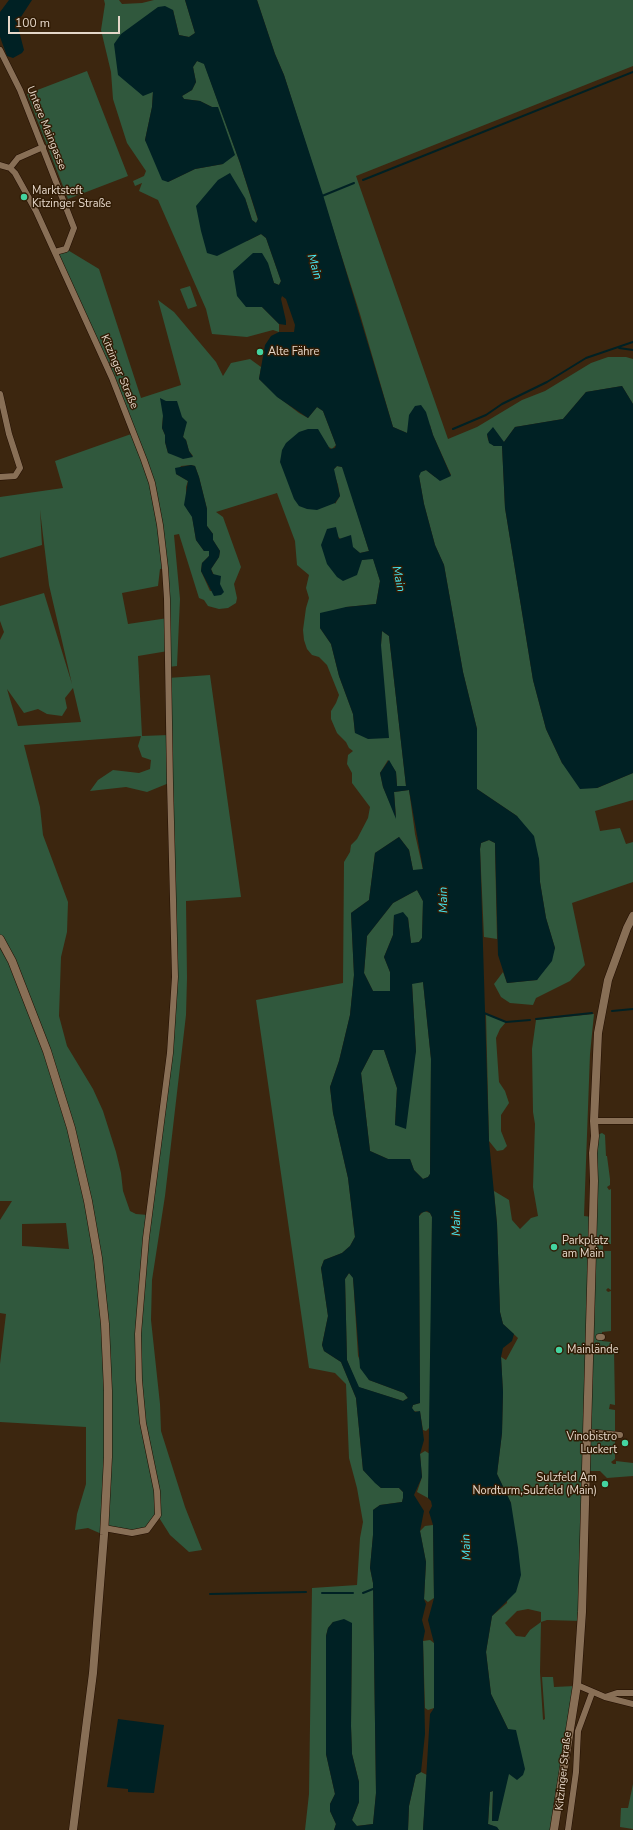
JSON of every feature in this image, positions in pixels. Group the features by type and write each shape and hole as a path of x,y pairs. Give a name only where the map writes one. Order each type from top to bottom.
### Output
{"main road":[{"path":"554,1830 577,1685 583,1591 594,1181 592,1153 595,1136 594,1121 598,1033 605,995 627,928 633,916"},
{"path":"0,938 12,961 47,1051 71,1128 88,1201 102,1290 107,1351 108,1457 104,1528 93,1673 73,1830"}],"street":[{"name":"Untere Maingasse","path":"0,50 20,90 74,228 66,249 55,252"},
{"path":"0,165 10,168 18,158 43,147"},
{"name":"Kitzinger Straße","path":"10,168 18,178 36,211 55,252 112,378 144,460 154,492 160,525 167,598 174,969 173,1015 170,1052 145,1245 138,1334 139,1380 143,1423 157,1491 158,1515 148,1530 132,1533 104,1528"},
{"path":"0,394 9,434 20,468 15,476 0,477"},
{"path":"594,1121 633,1121"},
{"path":"587,1432 620,1435"},
{"path":"577,1685 592,1693 633,1704"},
{"name":"Kitzinger Straße","path":"568,1830 576,1772 578,1731 592,1693"},
{"path":"605,1697 617,1693 633,1693"}],"green space":[{"path":"104,0 119,0 122,4 142,3 154,0 185,0 195,33 189,37 179,35 173,10 153,91 152,107 145,140 168,182 195,169 223,164 212,107 200,101 184,99 182,96 192,90 196,82 193,67 197,61 204,63 240,163 258,220 256,223 252,220 245,198 247,241 261,234 266,238 281,281 279,285 274,283 268,265 246,307 262,307 279,324 279,332 273,330 247,337 212,334 206,309 158,200 139,191 142,183 135,186 133,181 144,176 146,171 127,143 113,99 111,72 101,30 105,4"},
{"path":"257,0 633,0 633,66 356,176 448,439 477,427 522,400 545,391 591,363 608,357 626,357 633,359 633,404 622,386 586,392 563,419 515,427 504,442 487,434 488,440 494,446 502,445 505,508 533,680 546,729 562,763 597,788 633,773 633,800 595,811 600,831 620,828 626,844 633,842 633,882 572,903 585,965 570,981 536,998 533,1005 510,1003 501,997 494,984 503,972 507,983 537,980 555,948 546,918 540,882 539,859 517,816 477,789 477,729 463,672 444,565 435,545 424,504 419,476 420,472 426,470 435,477 451,475 430,425 407,433 393,427 360,314 284,75 275,54"},
{"path":"87,71 128,176 68,199 27,94"},
{"path":"66,249 99,269 141,398 181,385 158,300 174,312 216,362 223,376 231,363 250,359 261,367 259,379 278,397 299,413 308,418 317,407 323,411 336,445 332,449 329,447 335,504 340,496 334,473 334,469 337,466 342,467 344,470 369,551 360,553 327,529 362,560 373,558 380,581 376,604 346,607 320,628 331,644 339,676 353,714 355,733 381,645 382,631 389,636 406,786 397,786 396,772 388,760 380,773 383,787 396,817 394,792 409,790 415,834 423,870 413,870 409,850 399,837 375,853 369,900 351,913 354,975 350,1015 339,1061 330,1087 333,1113 348,1178 355,1237 350,1246 342,1253 324,1260 321,1268 328,1316 322,1345 324,1351 341,1362 356,1398 363,1470 381,1488 399,1488 403,1492 402,1502 380,1505 373,1510 373,1535 370,1568 373,1583 376,1793 373,1824 356,1826 352,1820 359,1802 359,1782 352,1754 352,1623 333,1622 328,1628 326,1636 326,1754 335,1794 330,1804 330,1811 336,1824 334,1830 305,1830 309,1794 312,1588 357,1585 360,1538 363,1522 357,1488 349,1458 346,1384 335,1373 309,1368 256,1000 343,983 344,862 350,852 351,845 357,839 368,818 370,807 352,783 352,773 347,764 348,755 353,751 337,733 331,719 331,711 339,695 327,665 319,657 312,655 307,649 304,640 303,630 309,598 306,588 309,575 297,565 295,541 277,493 216,512 223,517 241,567 234,584 237,598 236,603 228,608 219,609 208,606 204,600 199,598 179,534 174,535 180,599 177,666 168,667 168,651 138,656 142,736 169,735 168,678 210,675 241,897 186,901 186,1015 165,1196 152,1280 151,1320 160,1404 161,1431 185,1507 202,1550 189,1552 170,1535 158,1516 147,1530 132,1533 105,1529 104,1535 88,1528 75,1530 77,1514 86,1484 86,1427 0,1422 0,1364 6,1314 0,1313 0,1220 12,1201 0,1201 0,640 4,632 0,621 0,606 44,593 72,684 49,585 40,510 42,545 0,558 0,497 63,488 55,461 134,433 55,252","holes":["163,416 186,422 183,437 186,440 189,451 193,456 168,453 165,435 162,428","181,466 195,466 207,509 207,526 213,534 213,540 220,551 219,557 211,569 221,589 210,591 201,571 202,563 209,556 209,551 204,551 196,540 192,516 187,509 186,487 188,481 176,474","165,568 168,618 128,624 122,593 158,586 160,569","73,688 81,722 18,726 7,689 24,713 38,709 47,714 62,716 67,708 65,698","141,736 138,746 142,757 151,760 150,769 139,773 113,770 98,780 90,791 126,787 147,792 169,783 173,1015 148,1215 136,1214 130,1211 123,1191 121,1173 116,1152 103,1111 93,1089 67,1046 59,1016 61,957 67,932 68,902 43,835 40,807 24,745","66,1223 69,1249 22,1246 22,1224"]},
{"path":"190,286 197,306 188,309 180,289"},
{"path":"489,840 495,843 497,939 484,937 480,849 481,843"},
{"path":"417,890 423,901 422,938 419,942 411,944 408,918 394,915 393,935 384,957 390,972 390,991 373,991 364,973 367,936 393,903"},
{"path":"423,982 431,1059 430,1174 428,1177 423,1179 414,1170 410,1159 388,1159 370,1151 361,1073 373,1050 384,1050 397,1088 395,1125 416,1051 412,983"},
{"path":"486,1014 506,1022 500,1029 496,1038 499,1082 505,1091 509,1103 501,1115 501,1131 507,1146 503,1150 497,1151 489,1141"},
{"path":"594,1014 590,1054 584,1216 592,1217 595,1136 602,1133 605,1135 606,1156 610,1179 610,1185 607,1187 609,1190 611,1189 611,1244 603,1244 603,1251 611,1251 611,1290 608,1288 606,1290 608,1292 611,1291 611,1331 602,1332 602,1341 611,1342 614,1350 615,1405 610,1404 609,1409 615,1410 615,1459 611,1462 613,1464 616,1464 616,1461 633,1463 633,1476 607,1478 600,1471 586,1471 582,1621 547,1620 541,1622 540,1672 543,1720 545,1719 542,1677 553,1677 554,1687 575,1686 552,1830 499,1830 488,1824 490,1792 493,1791 492,1821 498,1821 508,1729 491,1694 486,1652 492,1616 507,1603 511,1503 497,1474 502,1433 503,1392 501,1357 506,1360 518,1338 503,1324 500,1312 497,1224 494,1191 509,1200 512,1220 520,1229 531,1218 538,1216 533,1187 535,1124 533,1112 532,1049 536,1020","holes":["528,1609 541,1612 541,1622 530,1630 525,1637 516,1636 505,1623 517,1611"]},
{"path":"424,1211 430,1213 432,1217 430,1427 426,1431 423,1430 420,1412 413,1411 412,1408 413,1405 420,1403 419,1216"},
{"path":"349,1273 353,1277 358,1356 369,1380 404,1393 408,1398 403,1401 358,1387 347,1360 345,1279"},
{"path":"425,1451 430,1454 428,1498 417,1492 422,1477 420,1454"},
{"path":"433,1525 434,1598 428,1602 424,1599 426,1562 420,1531 425,1526"},
{"path":"430,1640 434,1643 434,1708 428,1710 425,1708 423,1641"},
{"path":"421,1772 427,1775 423,1830 408,1830 409,1806 416,1775"},
{"path":"633,1784 633,1829 620,1827 621,1808 628,1808"}],"water":[{"path":"9,0 32,0 17,23 24,50 22,53 13,58 7,56 0,37 0,12"},
{"name":"Main","path":"185,0 257,0 275,54 284,75 323,195 393,427 407,433 409,415 415,406 421,405 426,412 433,435 451,476 440,481 426,470 421,472 419,476 424,504 435,545 444,565 463,672 477,729 477,789 517,816 534,836 539,859 540,882 546,918 555,948 552,961 537,980 507,983 498,955 495,843 489,840 481,843 489,1141 497,1224 500,1312 503,1324 514,1334 512,1341 503,1348 501,1357 503,1392 502,1433 497,1474 511,1503 521,1575 516,1592 492,1616 486,1652 491,1694 508,1729 516,1730 525,1769 523,1775 517,1780 509,1774 498,1821 492,1821 493,1791 490,1792 488,1824 497,1827 499,1830 423,1830 430,1714 434,1708 434,1643 428,1620 434,1598 433,1525 429,1512 432,1506 431,1501 428,1498 432,1217 427,1211 421,1213 419,1216 420,1403 413,1405 412,1408 415,1412 420,1411 424,1440 420,1454 422,1477 414,1495 424,1511 420,1531 426,1562 424,1599 426,1604 422,1620 425,1631 423,1641 425,1734 421,1772 416,1775 409,1806 408,1830 334,1830 336,1824 330,1811 330,1804 335,1794 326,1754 326,1636 328,1628 333,1622 344,1619 352,1623 352,1754 359,1782 359,1802 352,1820 357,1826 373,1824 376,1793 373,1583 370,1568 373,1535 373,1510 380,1505 402,1502 403,1492 399,1488 381,1488 363,1470 356,1398 341,1362 324,1351 322,1345 328,1316 321,1268 324,1260 342,1253 350,1246 355,1237 348,1178 333,1113 330,1087 339,1061 350,1015 354,975 351,913 369,900 375,853 399,837 409,850 413,870 423,869 409,790 394,792 396,819 383,787 380,773 389,760 396,772 397,786 406,786 389,636 382,631 381,645 389,738 368,739 355,733 353,714 339,676 331,644 320,628 320,613 346,607 376,604 380,581 373,559 362,560 357,575 343,581 337,577 327,564 321,545 327,529 336,527 339,539 351,535 353,547 360,553 369,551 342,467 337,466 334,469 340,496 335,503 317,510 299,506 294,499 280,462 282,450 286,443 299,432 308,429 318,429 330,449 335,448 336,445 323,411 317,407 308,418 277,397 259,379 265,345 271,336 279,332 294,332 295,325 286,299 282,296 281,299 286,325 279,324 262,307 246,307 237,296 233,271 253,253 262,253 268,263 274,283 279,285 281,281 266,238 261,234 217,256 207,253 201,231 196,206 218,180 230,173 245,198 252,220 256,223 258,219 240,163 204,64 197,61 193,67 196,82 192,90 182,96 184,99 200,101 212,107 218,107 235,155 223,164 195,169 168,182 162,180 145,140 152,107 153,92 143,96 118,75 114,44 121,34 158,7 165,6 173,10 179,35 189,37 195,33","holes":["417,890 423,901 422,938 419,942 411,943 408,918 403,912 394,915 393,935 384,957 390,972 390,991 373,991 364,973 367,936 393,903","423,982 431,1059 430,1174 428,1177 423,1179 414,1170 410,1159 388,1159 370,1151 361,1073 373,1050 384,1050 397,1088 395,1125 406,1129 416,1051 412,984","349,1273 353,1278 360,1368 369,1380 404,1393 408,1398 403,1401 359,1387 347,1360 345,1279"]},
{"path":"622,386 633,404 633,773 597,788 580,789 562,763 546,729 533,680 505,508 502,446 494,446 489,443 487,434 493,427 504,442 515,427 563,419 586,392"},
{"path":"160,398 166,401 177,401 182,417 187,422 183,437 186,440 189,451 193,457 183,459 168,453 165,435 162,428 163,416"},
{"path":"191,465 195,466 199,477 207,509 207,526 213,534 213,540 220,551 219,557 211,569 213,574 221,576 220,584 224,592 221,595 214,596 201,571 202,563 209,556 209,551 204,551 196,540 192,517 184,505 188,481 176,474 175,468"},
{"path":"118,1719 164,1725 154,1793 128,1792 128,1789 107,1787"}],"waterway":[{"path":"363,180 633,72"},
{"path":"322,196 354,183"},
{"path":"453,429 486,415 502,404 547,382 586,358 633,342"},
{"path":"619,348 633,350"},
{"path":"612,1011 633,1009"},
{"path":"484,1013 506,1022 530,1020"},
{"path":"536,1019 592,1013"},
{"path":"363,1593 373,1589"},
{"path":"210,1594 306,1592"},
{"path":"322,1593 353,1593"}],"place":[{"name":"Marktsteft Kitzinger Straße","path":"24,197"},
{"name":"Alte Fähre","path":"260,352"},
{"name":"Parkplatz am Main","path":"554,1247"},
{"name":"Mainlände","path":"559,1350"},
{"name":"Vinobistro Luckert","path":"625,1443"},
{"name":"Sulzfeld Am Nordturm,Sulzfeld (Main)","path":"605,1484"}]}
